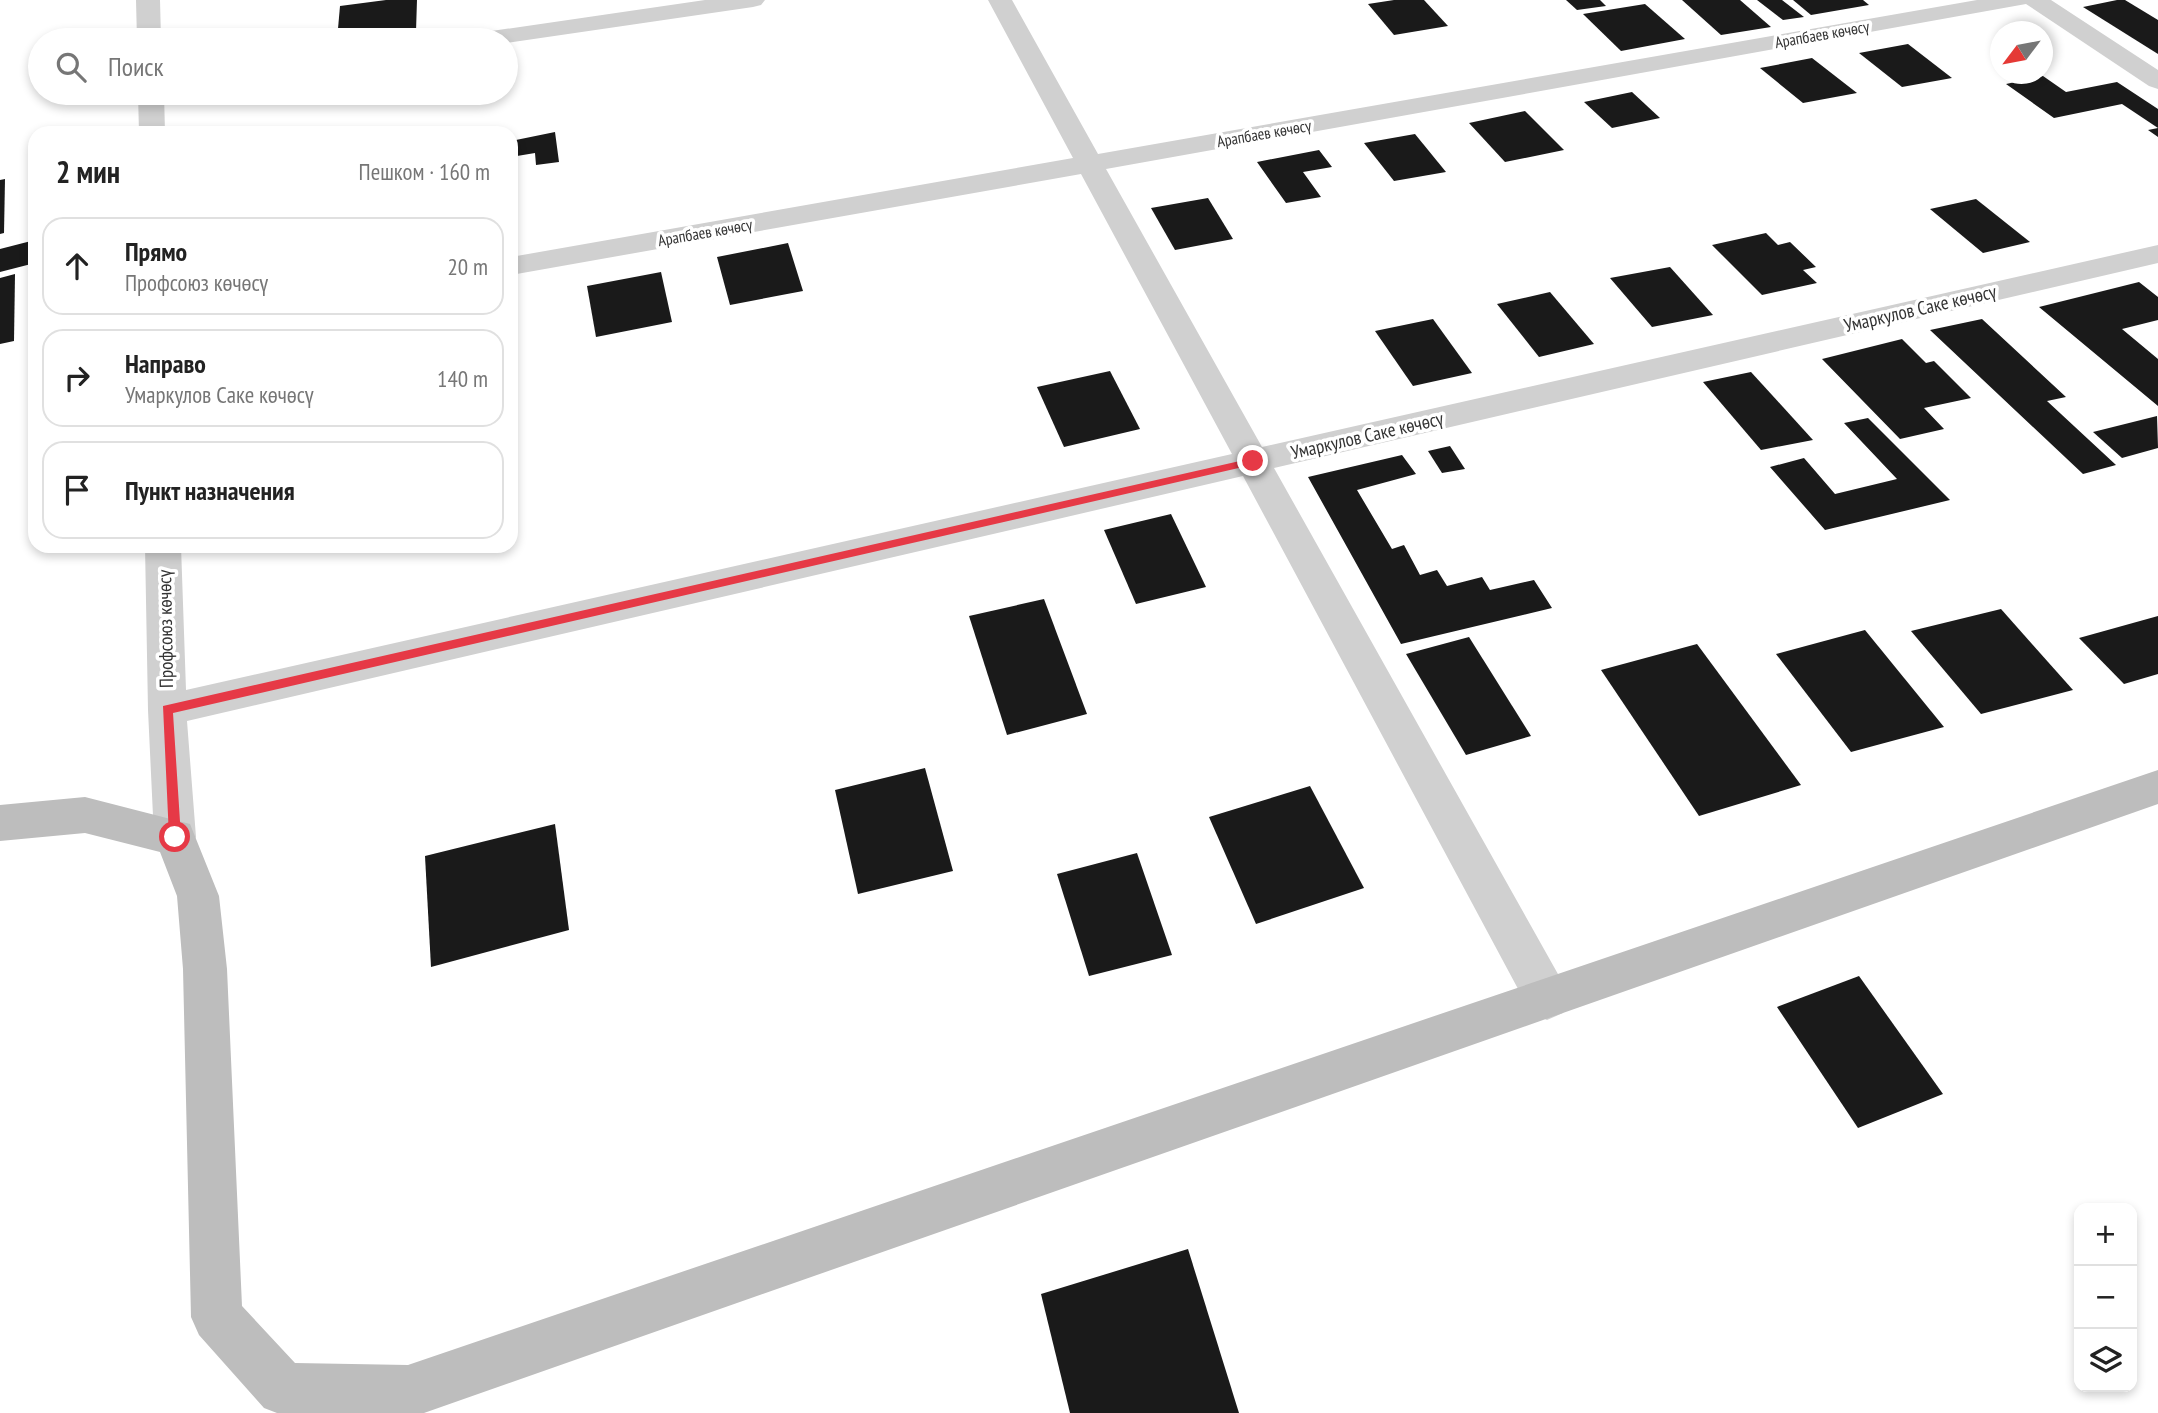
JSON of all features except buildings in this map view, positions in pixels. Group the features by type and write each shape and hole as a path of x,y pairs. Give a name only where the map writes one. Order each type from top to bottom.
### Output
{"main road":[{"path":"0,823 85,815 175,837 198,896 205,969 217,1317 284,1401 408,1392 2158,787"}],"street":[{"path":"148,0 149,28"},
{"path":"518,34 753,0"},
{"path":"1000,0 1547,998"},
{"name":"Арапбаев көчөсү","path":"518,265 2017,0"},
{"path":"2035,0 2158,81"},
{"path":"151,105 152,126"},
{"name":"Умаркулов Саке көчөсү","path":"167,710 2158,254"},
{"name":"Профсоюз көчөсү","path":"163,553 167,710 175,837"}],"route":[{"path":"175,837 167,710 1253,461"}]}
